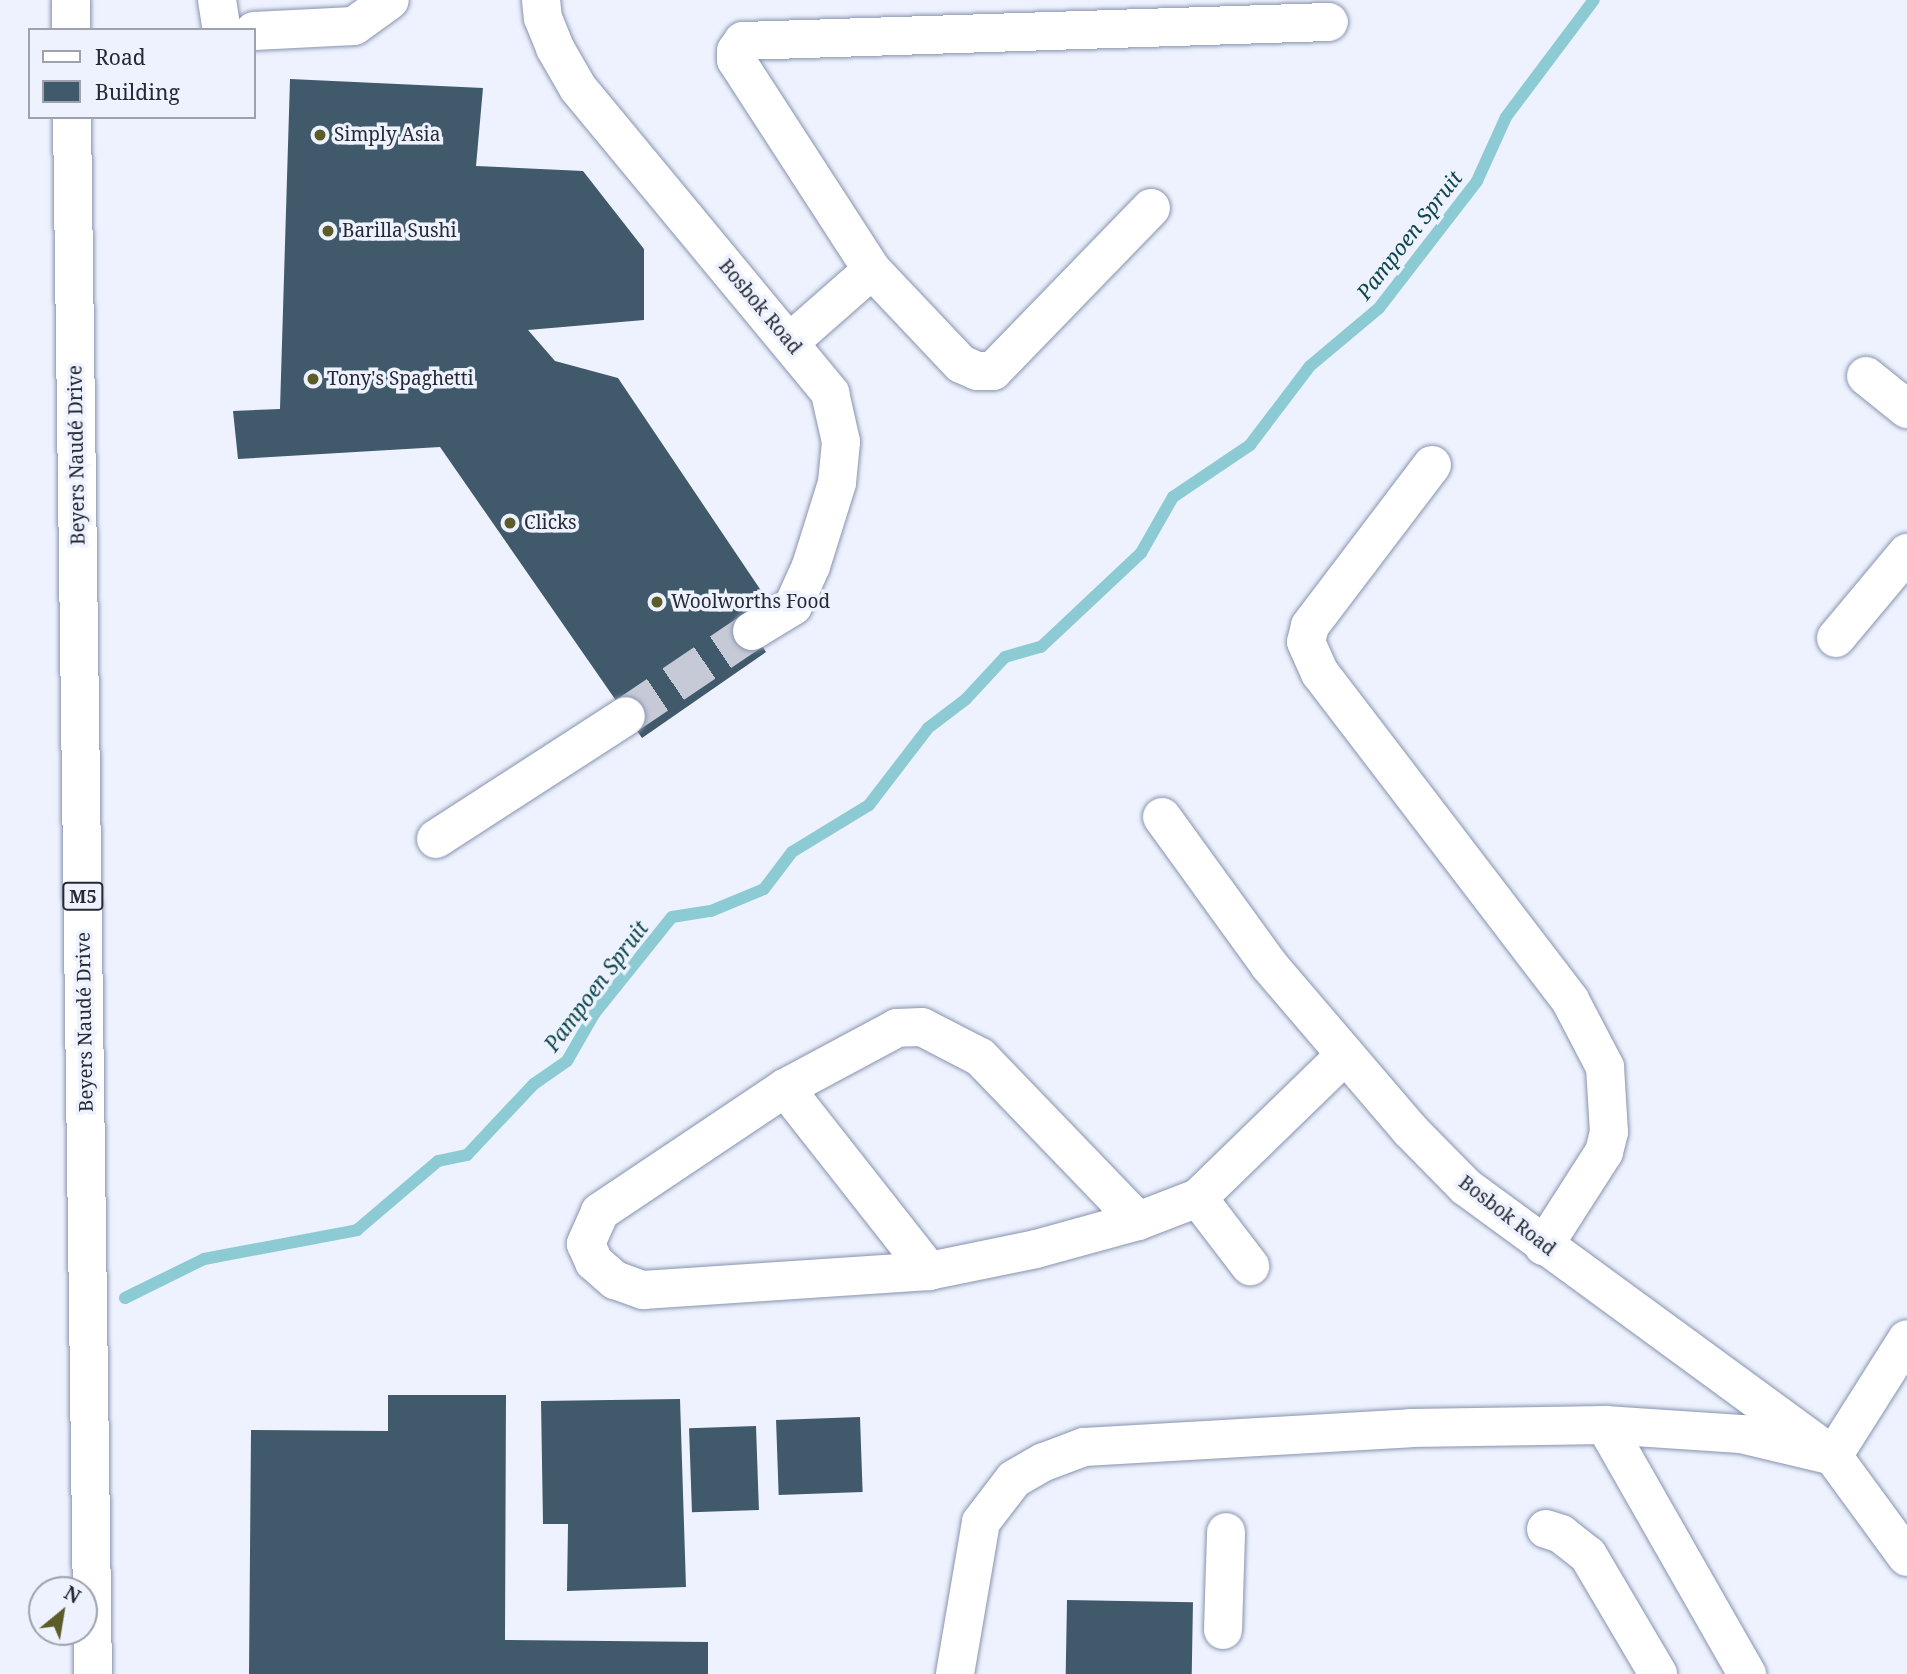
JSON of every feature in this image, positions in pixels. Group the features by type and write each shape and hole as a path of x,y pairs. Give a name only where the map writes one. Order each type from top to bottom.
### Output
{"street":[{"path":"71,0 71,28"},
{"path":"217,0 222,28"},
{"path":"256,31 354,26 390,0"},
{"name":"Bosbok Road","path":"541,0 555,48 578,88 830,393 841,442 836,483 803,589 789,610 752,631"},
{"path":"1152,208 993,371 961,364 872,270 736,60 743,41 1329,22"},
{"name":"Beyers Naudé Drive","path":"72,119 93,1674"},
{"path":"790,342 872,270"},
{"path":"1866,376 1907,409"},
{"path":"1432,465 1310,626 1306,642 1320,673 1570,1000 1605,1067 1609,1132 1604,1152 1544,1245"},
{"path":"1836,638 1907,553"},
{"path":"436,839 626,716"},
{"name":"Bosbok Road","path":"1162,817 1269,965 1344,1056 1466,1187 1833,1456 1907,1557"},
{"path":"1138,1221 980,1057 934,1032 897,1028 786,1088 600,1212 586,1244 594,1262 615,1280 643,1290 929,1270 1138,1221 1198,1198 1344,1056"},
{"path":"786,1088 929,1270"},
{"path":"1198,1198 1250,1266"},
{"path":"955,1674 981,1521 1014,1479 1044,1462 1084,1447 1410,1428 1605,1425 1741,1434 1833,1456 1907,1339"},
{"path":"1605,1425 1747,1674"},
{"path":"1546,1529 1561,1534 1588,1555 1658,1674"},
{"path":"1223,1630 1226,1532"}],"building":[{"path":"290,79 483,88 476,166 583,171 644,249 644,320 528,330 555,361 618,378 772,607 752,631 766,652 642,738 440,447 238,459 233,411 280,409"},
{"path":"388,1395 506,1395 505,1640 708,1642 708,1674 249,1674 251,1430 388,1431"},
{"path":"680,1399 686,1587 567,1591 568,1524 543,1524 541,1401"},
{"path":"860,1417 863,1492 779,1495 776,1420"},
{"path":"756,1426 759,1510 692,1512 689,1428"},
{"path":"1067,1600 1193,1602 1192,1674 1066,1674"}],"waterway":[{"name":"Pampoen Spruit","path":"125,1298 204,1259 357,1230 438,1161 467,1155 534,1084 567,1061 594,1014 672,917 711,911 764,889 792,852 869,805 928,728 966,699 1005,657 1041,647 1141,553 1173,497 1250,445 1310,366 1379,308 1477,181 1506,117 1594,0"}],"tunnel":[{"path":"626,716 752,631"}],"place":[{"name":"Simply Asia","path":"320,135"},
{"name":"Barilla Sushi","path":"328,231"},
{"name":"Tony's Spaghetti","path":"313,379"},
{"name":"Clicks","path":"510,523"},
{"name":"Woolworths Food","path":"657,602"}]}
